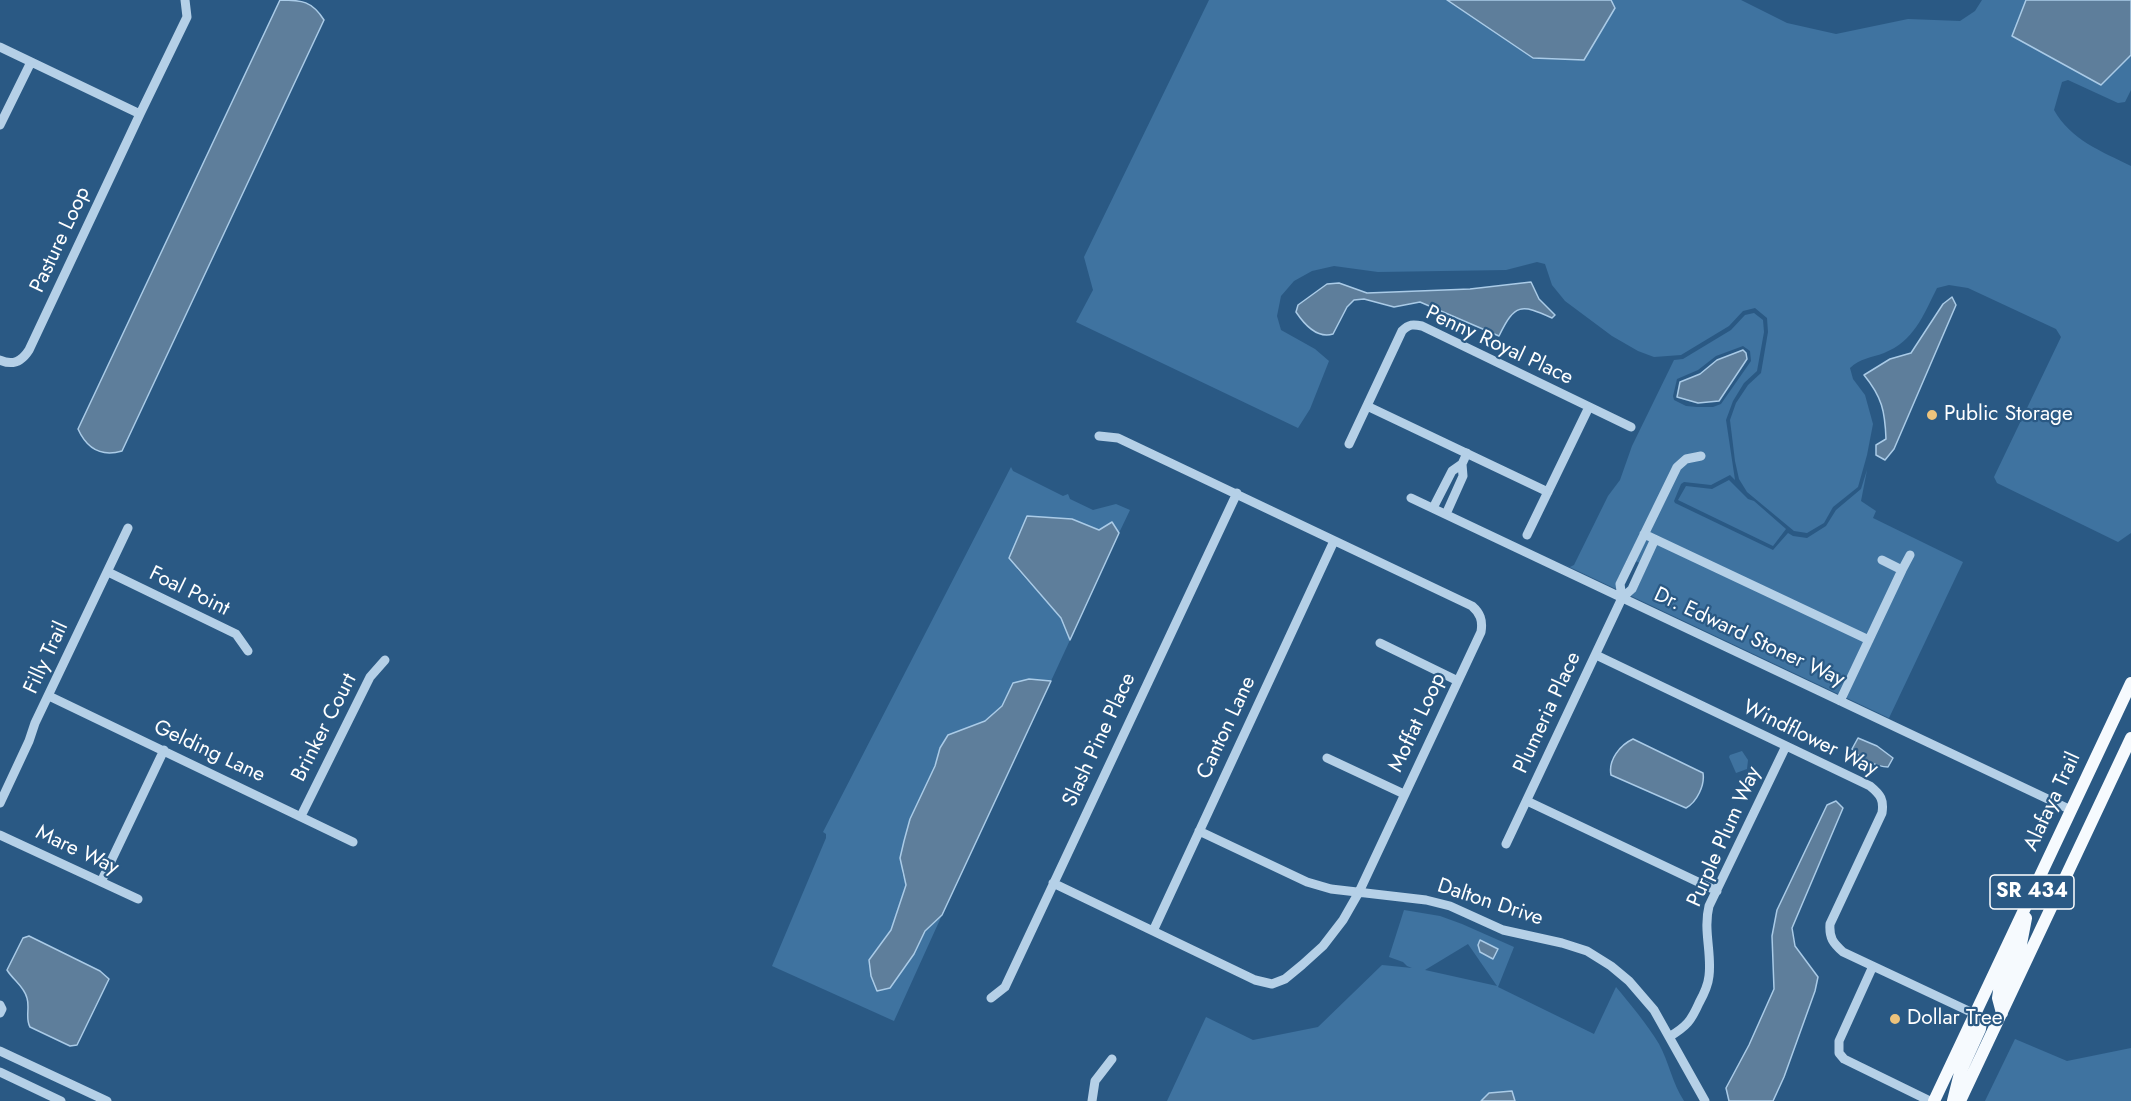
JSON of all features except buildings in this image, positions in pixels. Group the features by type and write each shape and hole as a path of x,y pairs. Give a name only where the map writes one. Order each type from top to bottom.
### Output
{"main road":[{"name":"Alafaya Trail","path":"1932,1101 2131,683"},
{"name":"Alafaya Trail","path":"1960,1101 2131,738"},
{"path":"2002,1013 1998,998 2021,944 2029,899"},
{"path":"1953,1101 1960,1073 1980,1029 1981,1022 1975,1014"}],"street":[{"path":"0,47 140,114 187,17 185,0"},
{"path":"0,125 31,62"},
{"name":"Pasture Loop","path":"0,360 15,363 23,359 29,350 140,114"},
{"name":"Penny Royal Place","path":"1349,444 1402,331 1407,325 1414,324 1630,427"},
{"path":"1367,406 1548,492"},
{"path":"1527,535 1589,407"},
{"name":"Moffat Loop","path":"1053,883 1255,980 1272,984 1285,979 1323,946 1343,920 1359,892 1481,632 1482,624 1479,612 1472,606 1118,438 1099,436"},
{"path":"1446,514 1463,476 1462,464 1467,453"},
{"path":"1622,598 1620,584 1677,467 1686,459 1701,456"},
{"path":"1433,508 1449,475 1462,464"},
{"path":"1449,475 1461,481"},
{"path":"1444,486 1456,492"},
{"name":"Slash Pine Place","path":"991,998 1005,987 1237,493"},
{"name":"Dr. Edward Stoner Way","path":"1411,498 2071,810"},
{"name":"Filly Trail","path":"0,804 128,528"},
{"path":"1644,534 1869,640"},
{"path":"1622,598 1632,589 1655,539"},
{"name":"Canton Lane","path":"1153,931 1334,541"},
{"path":"1840,701 1910,555"},
{"path":"1882,560 1902,570"},
{"path":"1630,564 1641,569"},
{"name":"Foal Point","path":"108,572 236,634 248,651"},
{"name":"Plumeria Place","path":"1506,843 1622,598"},
{"path":"1380,643 1458,681"},
{"name":"Windflower Way","path":"1596,655 1870,786 1879,794 1883,802 1882,813 1830,924 1829,935 1833,943 1843,952 1975,1014"},
{"name":"Brinker Court","path":"300,816 370,677 385,660"},
{"name":"Gelding Lane","path":"49,696 353,842"},
{"name":"Purple Plum Way","path":"1669,1036 1690,1022 1708,985 1710,974 1706,919 1786,746"},
{"path":"101,882 164,750"},
{"path":"1327,758 1404,794"},
{"path":"1527,801 1717,891"},
{"name":"Dalton Drive","path":"1199,831 1307,882 1331,889 1426,900 1450,906 1503,930 1587,951 1629,981 1654,1010 1705,1101"},
{"name":"Mare Way","path":"0,835 138,899"},
{"path":"1873,966 1839,1041 1839,1053 1844,1059 1932,1101"},
{"path":"0,1050 107,1101"},
{"path":"1092,1101 1095,1081 1112,1059"},
{"path":"0,1072 61,1101"}],"shaded area":[{"path":"280,0 294,0 311,5 324,20 122,451 108,453 96,450 86,442 78,429"},
{"path":"1209,0 1447,0 1533,58 1615,8 1611,0 1741,0 1787,23 1836,34 1908,19 1960,21 1975,11 1982,0 2026,0 2012,36 2101,85 2131,55 2131,90 2125,102 2118,103 2068,80 2062,82 2054,110 2078,137 2098,150 2131,166 2131,533 2118,542 1997,483 1994,477 2061,337 2056,329 1968,288 1949,285 1937,288 1916,326 1903,342 1884,353 1858,362 1850,368 1853,379 1865,395 1873,424 1867,455 1858,487 1833,507 1824,523 1807,533 1794,531 1747,492 1739,479 1730,420 1736,403 1748,385 1761,373 1768,332 1767,318 1755,308 1743,311 1729,326 1681,355 1654,357 1612,336 1565,301 1552,285 1545,264 1537,262 1506,270 1378,272 1334,266 1312,271 1294,281 1281,296 1277,316 1281,330 1315,349 1329,361 1310,409 1298,428 1076,322 1093,290 1084,257"},
{"path":"1447,0 1611,0 1615,8 1584,60 1533,58"},
{"path":"2026,0 2131,0 2131,55 2101,85 2012,36"},
{"path":"1531,282 1539,299 1555,315 1552,318 1533,310 1520,309 1510,317 1499,336 1420,302 1394,307 1364,299 1354,300 1347,307 1333,334 1327,335 1316,332 1296,312 1298,305 1327,284 1339,283 1367,293 1470,289"},
{"path":"1952,297 1956,305 1894,449 1885,460 1876,455 1876,445 1886,439 1885,420 1879,398 1864,375 1890,359 1911,353 1943,304"},
{"path":"1754,313 1763,320 1764,332 1757,371 1744,383 1733,401 1726,420 1735,480 1730,475 1711,485 1684,482 1674,501 1773,550 1788,533 1807,538 1826,526 1836,510 1861,489 1867,470 1861,501 1876,511 1873,518 1963,562 1889,718 1631,596 1636,591 1647,566 1628,558 1616,582 1616,589 1561,563 1570,567 1574,565 1608,496 1620,480 1632,446 1674,360 1683,359 1731,330 1745,315","holes":["1743,346 1750,351 1751,361 1721,404 1713,407 1697,407 1686,406 1674,400 1677,379 1698,370 1716,356"]},
{"path":"1743,350 1747,359 1719,401 1698,403 1677,397 1680,382 1700,374 1717,360"},
{"path":"1011,467 1013,471 1063,496 1068,494 1070,499 1093,510 1116,504 1130,510 1119,533 1112,522 1099,530 1072,519 1017,569 1061,618 1070,640 1051,681 1029,679 1013,683 1002,706 985,721 948,735 940,748 935,766 910,819 902,873 906,884 891,930 869,960 890,988 914,954 925,931 942,915 894,1021 772,966 826,838 823,832"},
{"path":"1729,480 1748,499 1754,501 1786,529 1773,546 1678,500 1686,486 1712,489"},
{"path":"1027,516 1072,519 1099,530 1112,522 1119,533 1070,640 1061,618 1009,558"},
{"path":"1029,679 1051,681 942,915 925,931 914,954 890,988 877,991 871,976 869,960 891,930 906,885 900,858 904,841 910,819 935,766 940,748 948,735 985,721 1002,706 1013,683"},
{"path":"1858,738 1877,746 1893,758 1888,767 1874,764 1855,752 1852,749"},
{"path":"1633,739 1703,773 1701,788 1690,805 1686,808 1611,775 1611,764 1616,754"},
{"path":"1742,751 1748,760 1747,769 1736,773 1729,757"},
{"path":"1836,801 1843,808 1792,928 1795,946 1818,977 1815,991 1773,1101 1729,1101 1726,1088 1749,1045 1774,989 1772,936 1777,910 1827,805"},
{"path":"1404,910 1440,916 1462,924 1514,947 1498,987 1594,1034 1616,987 1659,1044 1684,1101 1167,1101 1206,1017 1253,1040 1318,1027 1382,965 1412,968 1389,957","holes":["1468,944 1497,986 1425,970"]},
{"path":"29,936 100,971 109,979 77,1045 70,1046 30,1027 26,994 7,970 23,938"},
{"path":"1480,940 1498,949 1493,959 1480,952 1478,945"},
{"path":"2015,1039 2067,1061 2131,1048 2131,1101 1985,1101"},
{"path":"1512,1091 1515,1101 1481,1101 1489,1093"}],"place":[{"name":"Public Storage","path":"1932,415"},
{"name":"Dollar Tree","path":"1895,1019"}]}
